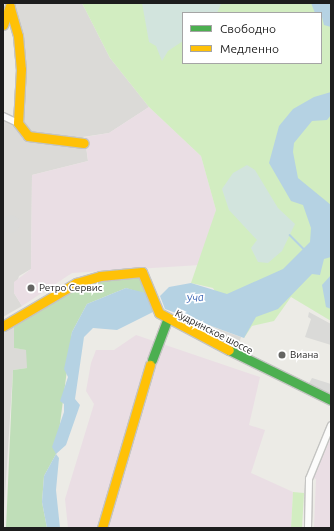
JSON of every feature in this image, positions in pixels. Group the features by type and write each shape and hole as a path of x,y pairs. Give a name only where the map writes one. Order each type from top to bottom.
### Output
{"street":[{"path":"3,25 10,5"},
{"path":"10,5 18,36 21,68 18,123"},
{"path":"3,116 18,123 28,136 84,143"},
{"name":"Кудринское шоссе","path":"3,326 88,279 142,272 153,293 160,313 167,320 331,400"},
{"path":"102,528 151,363 167,320"},
{"path":"308,528 309,479 331,425"}],"shaded area":[{"path":"12,3 82,3 110,58 149,107 109,133 76,138 32,133 21,122 25,92 21,29 13,20"},
{"path":"142,3 221,4 217,12 182,12 182,42 168,51 162,61 156,46 149,42"},
{"path":"149,107 201,156 216,210 200,265 72,273 22,306 14,293 14,282 31,269 32,175 88,161 85,137 109,133"},
{"path":"3,118 13,122 26,138 86,147 88,161 32,175 31,269 19,276 14,293 22,306 3,317"},
{"path":"247,165 255,170 278,208 295,224 282,251 268,263 258,262 251,248 257,240 229,210 222,189 233,173"},
{"path":"7,215 15,215 20,220 18,231 15,233 7,233 2,228 2,220"},
{"path":"309,312 331,324 331,345 305,337 311,319 308,317"},
{"path":"177,314 241,337 238,347 175,318"},
{"path":"14,327 14,348 27,350 27,368 13,370 3,528 3,331"},
{"path":"136,335 260,377 249,425 265,430 251,473 293,492 291,528 68,528 65,499 94,404 86,391 91,363 96,350 114,350"},
{"path":"312,378 331,384 331,397 308,385"},
{"path":"331,437 331,528 314,528 316,479 313,478"}],"green space":[{"path":"82,3 331,3 331,321 291,297 274,321 252,326 244,338 213,288 191,283 216,210 201,156 149,107 110,58"},
{"path":"132,276 141,278 151,296 126,288 87,304 72,332 56,454 44,476 42,502 47,528 6,528 13,370 27,368 26,350 14,348 14,327 79,284"},
{"path":"293,492 304,493 302,528 291,528"}],"water":[{"path":"311,3 331,3 331,27 324,25 322,12 315,12"},
{"name":"Уча","path":"331,92 331,115 327,120 312,121 294,143 293,152 298,178 331,205 331,257 324,259 320,275 312,274 278,309 256,317 244,338 165,309 160,296 169,287 191,283 227,294 283,269 310,242 311,228 303,205 291,201 269,163 279,126 293,109 314,97"},
{"path":"331,275 331,309 326,307 322,285"},
{"path":"126,288 146,293 155,311 117,330 93,328 84,337 75,399 80,405 66,445 56,454 52,447 64,412 64,404 60,401 68,377 64,369 72,332 87,304"},
{"path":"56,454 59,458 56,490 60,528 47,528 42,502 44,476"}],"waterway":[{"path":"290,235 304,249"}],"traffic: fast":[{"path":"152,360 167,320"},
{"path":"229,350 331,400"}],"traffic: slow":[{"path":"3,25 10,6"},
{"path":"10,8 18,36 21,69 18,123 28,136 84,143"},
{"path":"3,326 76,283 100,276 142,272 159,313 229,350"},
{"path":"102,528 150,365"}],"place":[{"name":"Ретро Сервис","path":"31,288"},
{"name":"Виана","path":"282,355"}]}
